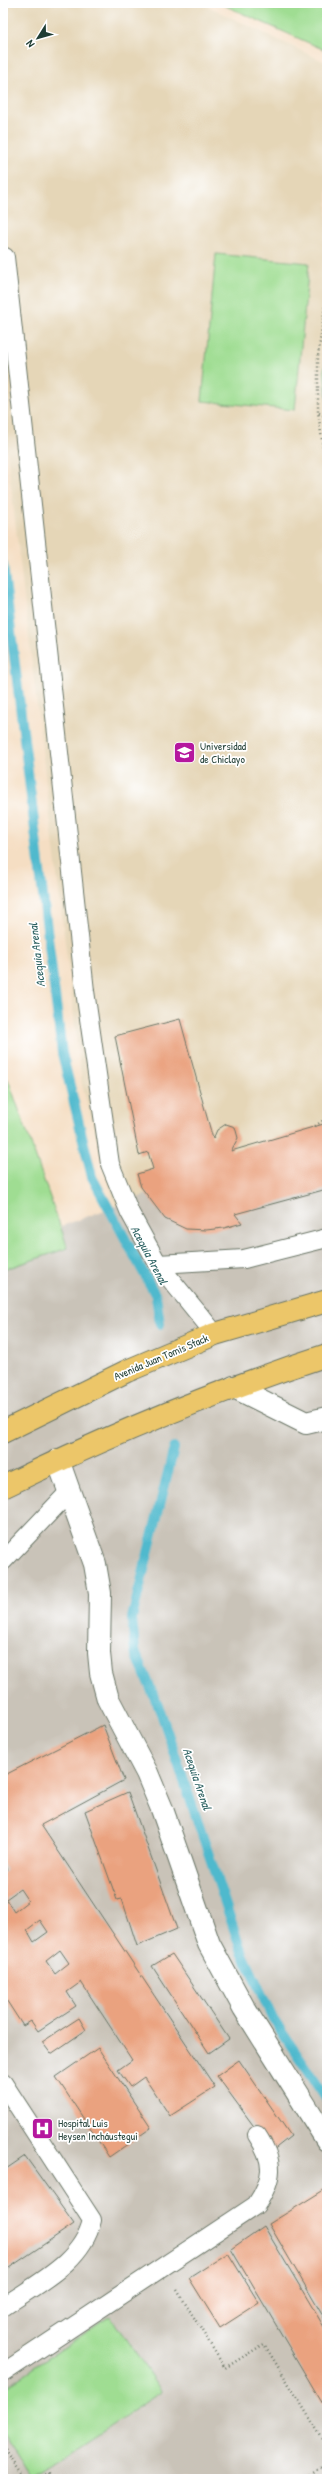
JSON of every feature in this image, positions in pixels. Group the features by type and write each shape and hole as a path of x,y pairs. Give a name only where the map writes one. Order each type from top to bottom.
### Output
{"main road":[{"name":"Avenida Juan Tomis Stack","path":"3,1432 127,1371 215,1334 327,1300"},
{"path":"3,1487 58,1460 234,1387 327,1355"}],"street":[{"path":"234,1387 306,1423 327,1418"},
{"path":"58,1460 95,1564 100,1593 99,1653 101,1673 108,1699 147,1773 162,1809 209,1944 244,2008 327,2140"}],"lane":[{"path":"5,257 84,983 110,1164 130,1213 158,1264 215,1334"},
{"path":"158,1264 244,1260 327,1238"},
{"path":"3,1561 69,1492"},
{"path":"3,2083 92,2220 89,2233 72,2258 3,2307"},
{"path":"3,2373 256,2205 266,2190 270,2174 268,2152 257,2135"}],"path":[{"path":"327,291 318,356 318,412 327,476"},
{"path":"318,412 327,417"},
{"path":"315,1126 327,1118"},
{"path":"163,2267 225,2368 264,2344 327,2446"},
{"path":"3,2446 26,2479"},
{"path":"303,2479 327,2465"},
{"path":"39,2479 48,2473 53,2479"}],"shaded area":[{"name":"Universidad de Chiclayo","path":"3,3 201,3 327,63 327,1205 129,1236 113,1198 82,1085 3,419"},
{"path":"327,1127 327,2479 3,2479 3,1248"}],"green space":[{"path":"219,3 327,3 327,51"},
{"path":"216,254 309,263 295,410 202,401"},
{"path":"327,353 327,401 324,369"},
{"path":"8,1079 68,1248 3,1270 3,1081"},
{"path":"110,2316 162,2392 31,2478 3,2434 3,2389"}],"building":[{"path":"180,1019 213,1139 217,1130 226,1124 235,1127 238,1138 231,1151 327,1123 327,1189 235,1214 242,1223 224,1228 206,1230 186,1229 165,1219 141,1187 137,1174 153,1169 148,1152 139,1155 115,1036"},
{"path":"103,1725 124,1780 41,1825 215,2087 170,2116 144,2077 130,2087 118,2070 132,2060 81,1982 67,1992 76,2006 38,2031 31,2021 23,2026 3,1995 3,1874 7,1870 3,1863 3,1776","holes":["20,1889 28,1901 14,1912 6,1899","40,1920 48,1932 34,1942 27,1930","60,1950 69,1963 55,1974 46,1961"]},
{"path":"128,1792 177,1929 137,1946 122,1899 117,1900 85,1811"},
{"path":"172,1954 229,2039 209,2053 152,1966"},
{"path":"79,2018 86,2030 51,2054 42,2042"},
{"path":"98,2048 151,2128 109,2157 56,2077"},
{"path":"239,2060 291,2136 272,2151 217,2076"},
{"path":"25,2156 74,2224 3,2272 3,2171"},
{"path":"327,2188 327,2323 269,2224"},
{"path":"264,2226 327,2332 327,2411 231,2249"},
{"path":"228,2253 259,2303 220,2328 189,2278"}],"waterway":[{"name":"Acequia Arenal","path":"3,565 62,1053 92,1177 156,1296 160,1324"},
{"name":"Acequia Arenal","path":"174,1448 132,1618 135,1651 161,1713 240,1947 273,2019 327,2099"}],"place":[{"name":"Universidad de Chiclayo","path":"185,752"},
{"name":"Hospital Luis Heysen Incháustegui","path":"43,2129"}]}
